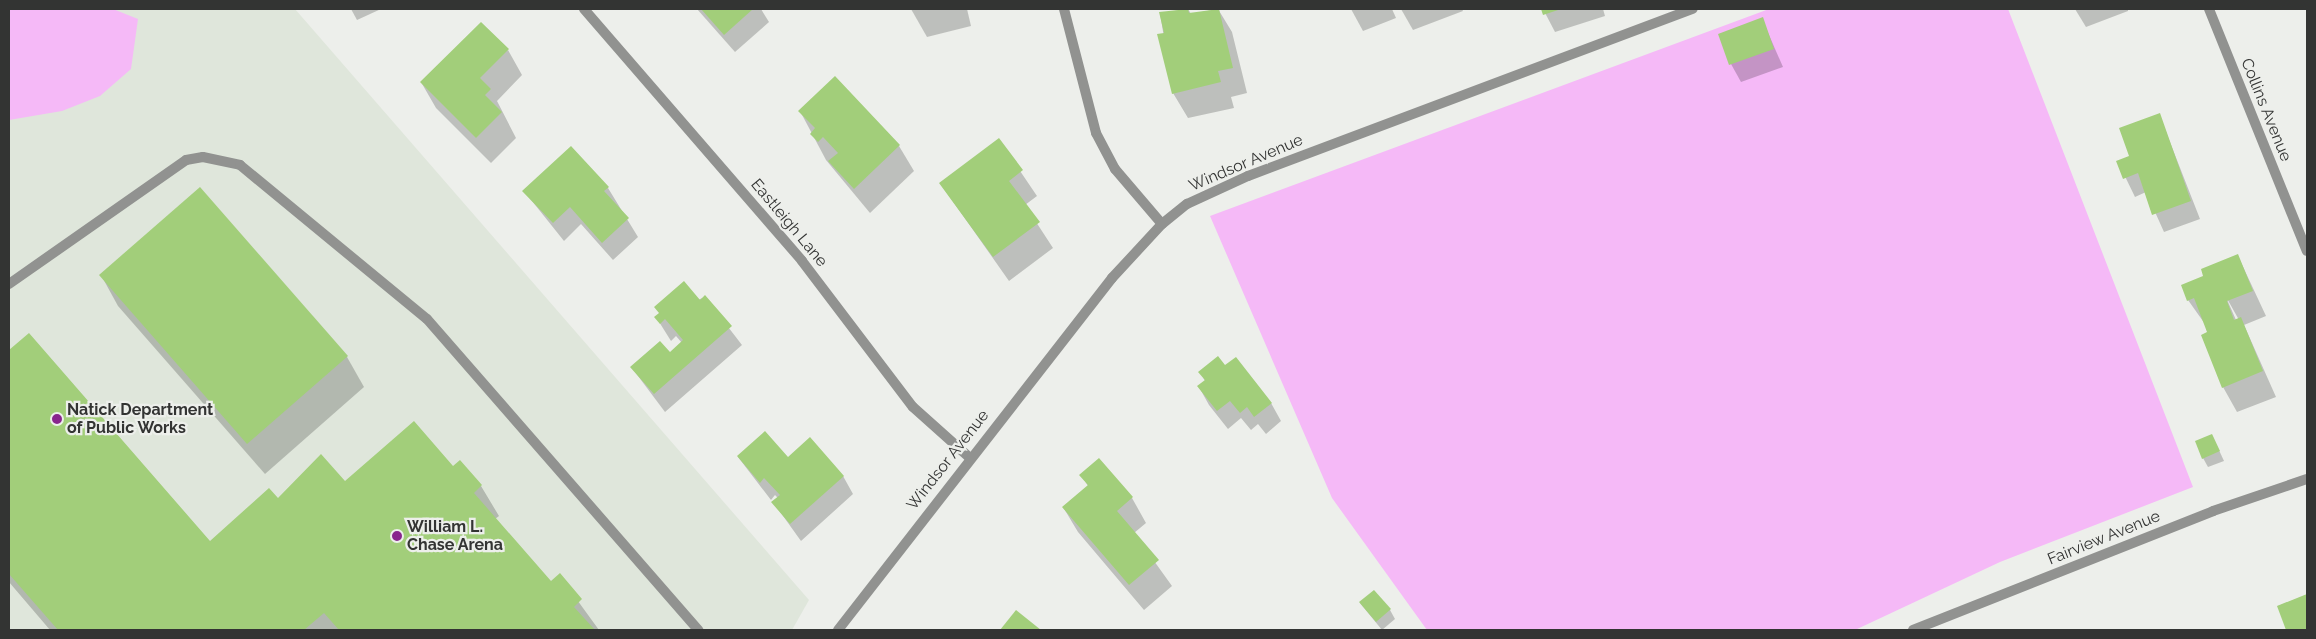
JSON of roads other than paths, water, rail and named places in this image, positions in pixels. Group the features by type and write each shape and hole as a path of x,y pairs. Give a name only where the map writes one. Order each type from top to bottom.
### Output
{"street":[{"name":"Eastleigh Lane","path":"584,9 802,261 913,407 969,457"},
{"path":"1064,9 1096,133 1115,168 1162,224"},
{"name":"Windsor Avenue","path":"838,630 969,457 1162,224 1187,204 1240,179 1693,9"},
{"name":"Collins Avenue","path":"2208,9 2307,251"},
{"path":"9,284 186,160 203,157 240,165 427,319 698,630"},
{"name":"Fairview Avenue","path":"1913,630 2213,511 2307,479"}],"place":[{"name":"Natick Department of Public Works","path":"57,419"},
{"name":"William L. Chase Arena","path":"397,536"}]}
